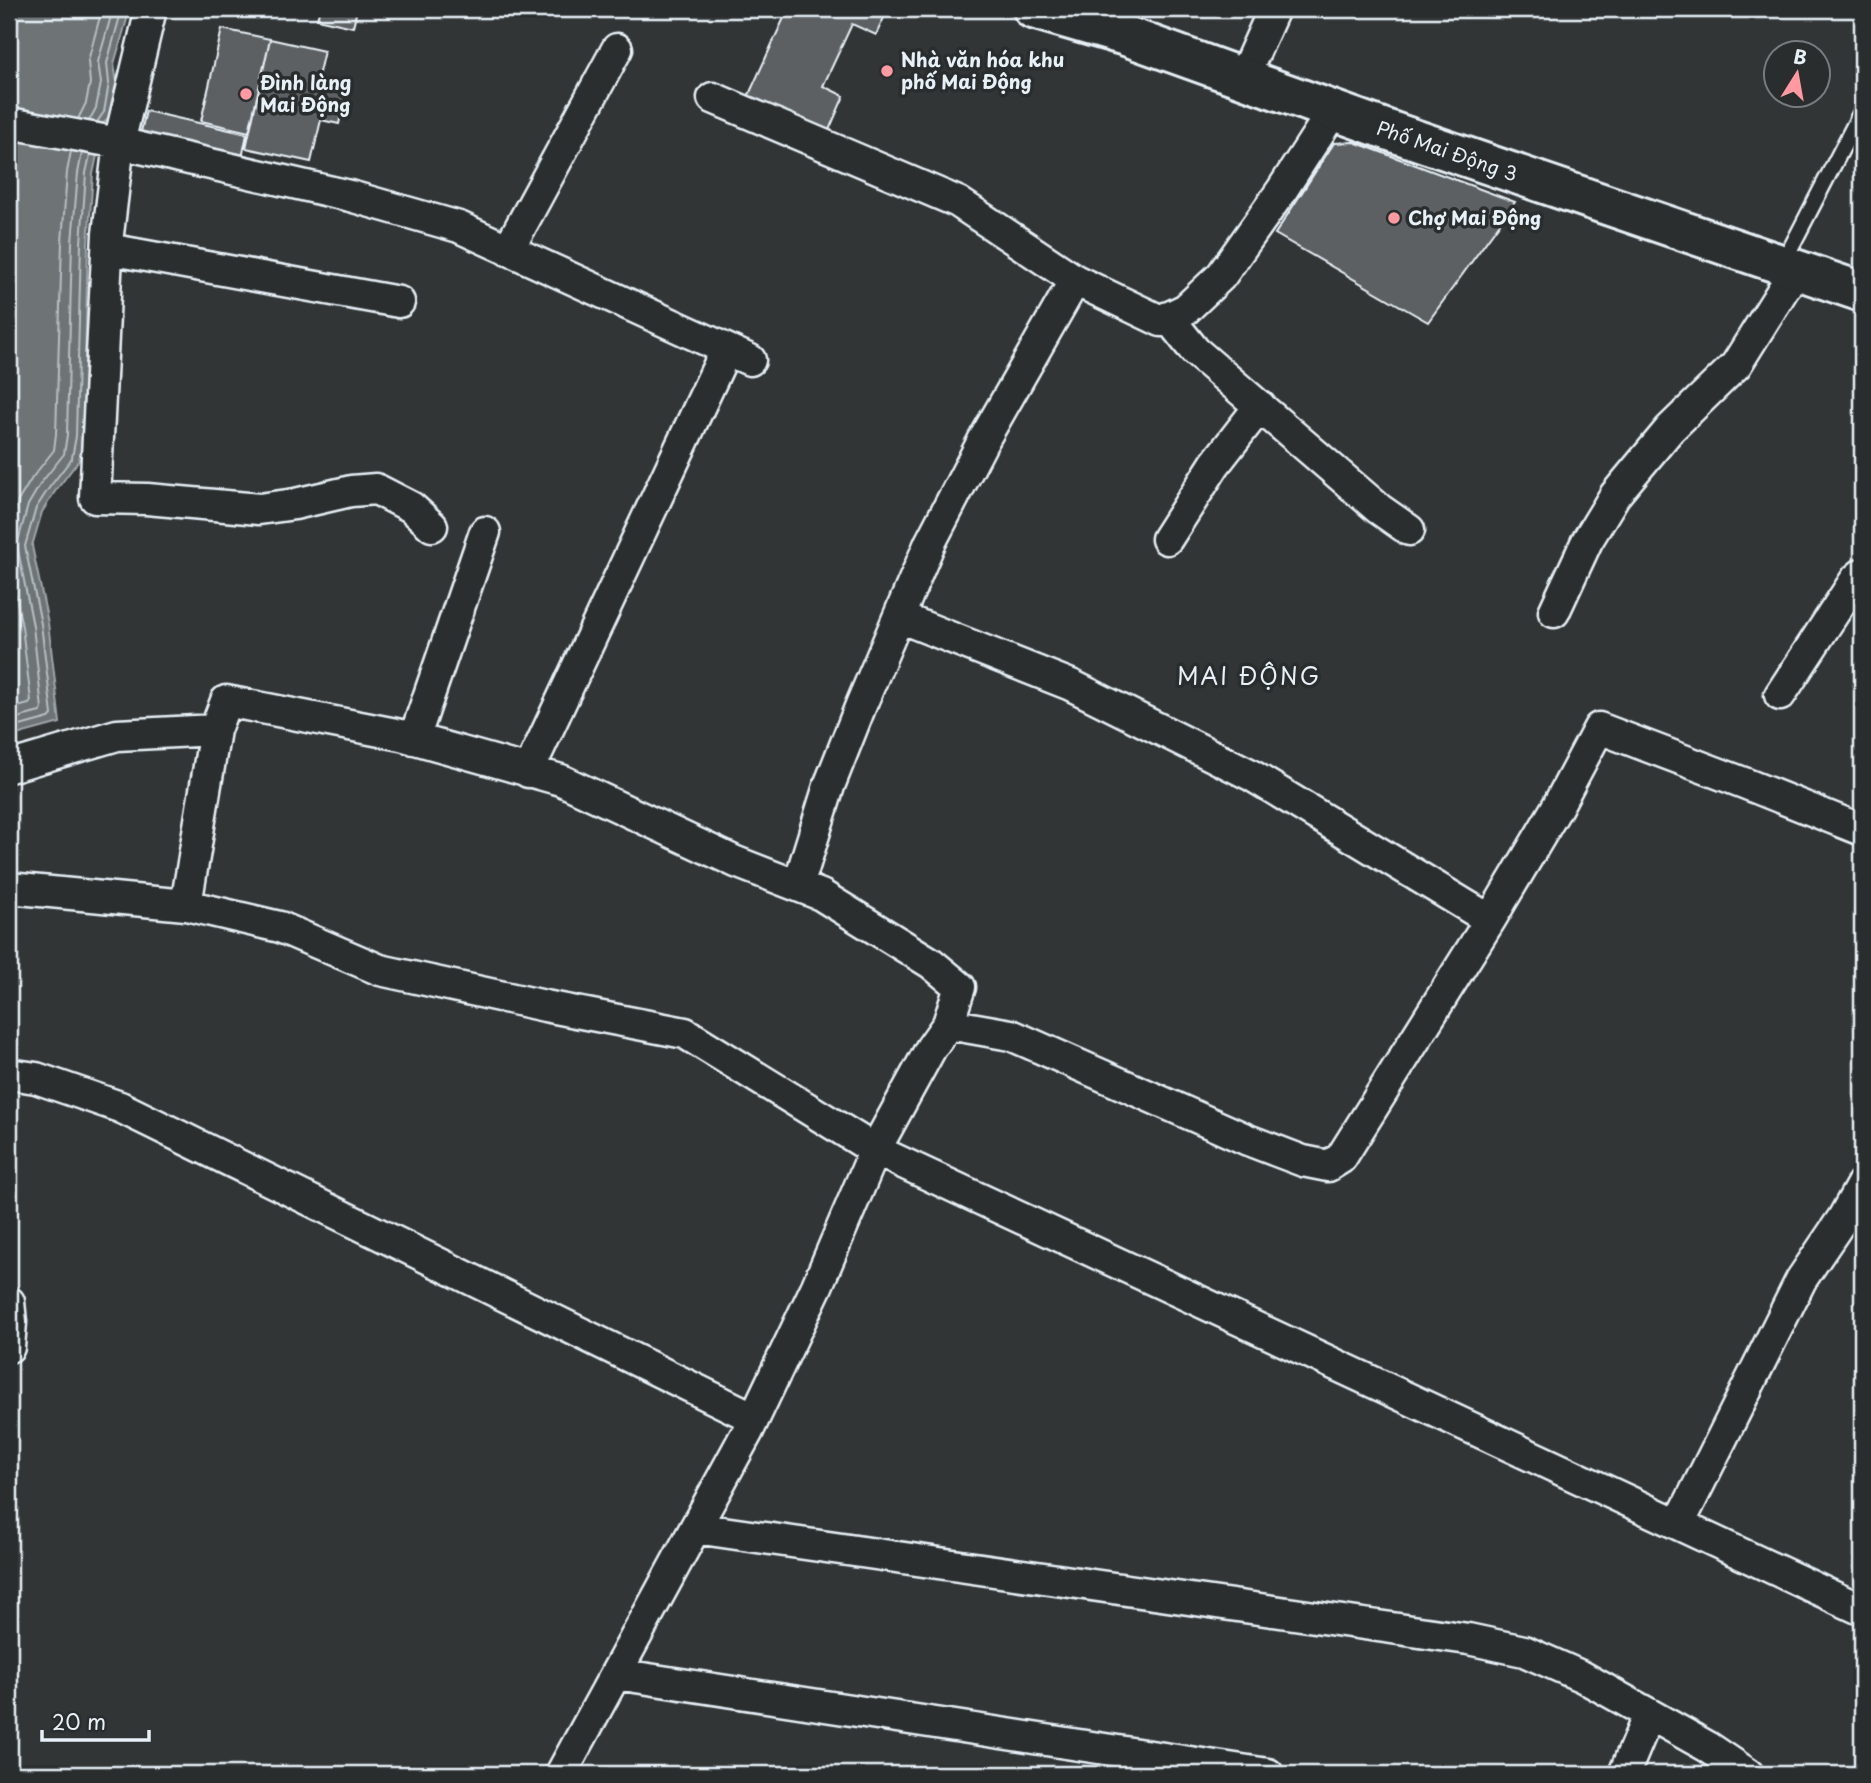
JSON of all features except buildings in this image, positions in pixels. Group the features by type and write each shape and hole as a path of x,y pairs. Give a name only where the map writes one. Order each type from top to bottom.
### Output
{"main road":[{"name":"Phố Mai Động 3","path":"1033,9 1072,14 1333,111 1862,292"}],"street":[{"path":"151,9 113,142 95,498 198,502 259,509 340,493 376,489 411,507 432,526"},
{"path":"1243,78 1274,9"},
{"path":"508,250 617,49"},
{"path":"713,98 958,202 1075,280 1161,321 1186,309 1222,276 1333,111"},
{"path":"9,122 113,142 350,197 459,227 738,355 528,772"},
{"path":"108,249 399,302"},
{"path":"1554,612 1587,541 1615,495 1670,429 1736,365 1789,267"},
{"path":"798,886 829,786 930,543 983,441 1075,280"},
{"path":"1168,317 1195,351 1379,509 1409,530"},
{"path":"1167,539 1215,464 1261,406"},
{"path":"414,739 485,532"},
{"path":"1780,695 1856,579 1862,574"},
{"path":"898,617 1071,685 1251,775 1490,920"},
{"path":"186,905 215,730 226,701 414,739 561,780 736,862 821,895 931,963 960,987 948,1024 931,1048 875,1150 817,1286 754,1418 561,1774"},
{"path":"948,1024 1011,1035 1248,1140 1303,1161 1328,1166 1341,1158 1490,920 1556,809 1599,728 1862,830"},
{"path":"9,767 117,735 215,730"},
{"path":"9,888 186,905 281,927 380,970 685,1033 875,1150 1862,1609"},
{"path":"9,1074 36,1078 120,1107 754,1418"},
{"path":"1678,1524 1801,1280 1843,1218 1862,1184"},
{"path":"695,1528 1468,1639 1524,1651 1583,1677 1708,1747 1748,1774"},
{"path":"615,1674 1268,1774"},
{"path":"1624,1774 1649,1714"}],"lane":[{"path":"1789,267 1862,110"}],"water":[{"path":"9,9 130,9 114,64 117,83 110,115 104,123 93,174 88,243 83,437 79,460 42,512 32,546 48,623 60,723 9,737"}],"place":[{"name":"Nhà văn hóa khu phố Mai Động","path":"887,71"},
{"name":"Đình làng Mai Động","path":"246,94"},
{"name":"Chợ Mai Động","path":"1394,218"}],"district":[{"name":"MAI ĐỘNG","path":"1249,677"}]}
